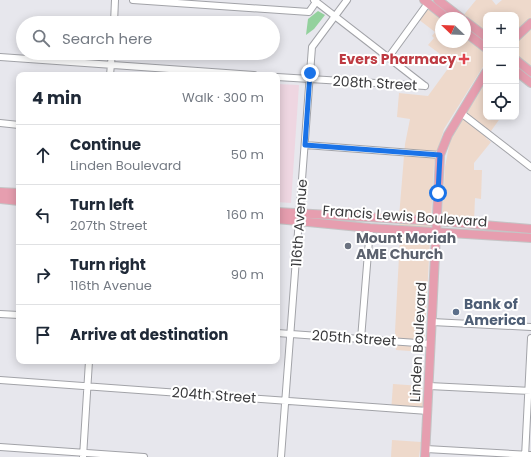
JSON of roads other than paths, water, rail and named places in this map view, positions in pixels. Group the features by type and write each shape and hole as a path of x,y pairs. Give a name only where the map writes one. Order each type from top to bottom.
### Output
{"main road":[{"path":"438,0 453,12"},
{"path":"426,2 439,12"},
{"path":"519,34 531,23"},
{"path":"471,26 483,35"},
{"path":"471,37 483,46"},
{"path":"519,62 531,72"},
{"path":"519,74 531,83"},
{"name":"Linden Boulevard","path":"426,453 440,155 448,135 483,77"},
{"path":"0,192 16,193"},
{"path":"0,199 16,201"},
{"name":"Francis Lewis Boulevard","path":"280,213 370,228 531,238"},
{"name":"Francis Lewis Boulevard","path":"280,219 299,217 437,221 531,229"}],"street":[{"path":"114,16 115,0"},
{"path":"133,0 309,12 315,1 388,58 426,2"},
{"name":"116th Avenue","path":"281,457 312,47 347,0"},
{"path":"0,57 16,58"},
{"name":"208th Street","path":"280,77 425,86 388,58"},
{"path":"42,60 211,72"},
{"path":"110,72 111,60"},
{"path":"461,113 531,167"},
{"path":"0,123 16,125"},
{"path":"305,145 440,155"},
{"path":"361,339 370,228"},
{"path":"0,314 16,315"},
{"path":"432,322 531,327"},
{"name":"205th Street","path":"280,333 431,344"},
{"path":"426,453 527,456 531,338"},
{"path":"83,455 89,364"},
{"name":"204th Street","path":"0,380 428,411"},
{"path":"429,386 529,391"},
{"path":"0,447 83,455 144,457"}],"place":[{"name":"Evers Pharmacy","path":"464,59"},
{"name":"Mount Moriah AME Church","path":"348,246"},
{"name":"Bank of America","path":"456,312"}]}
